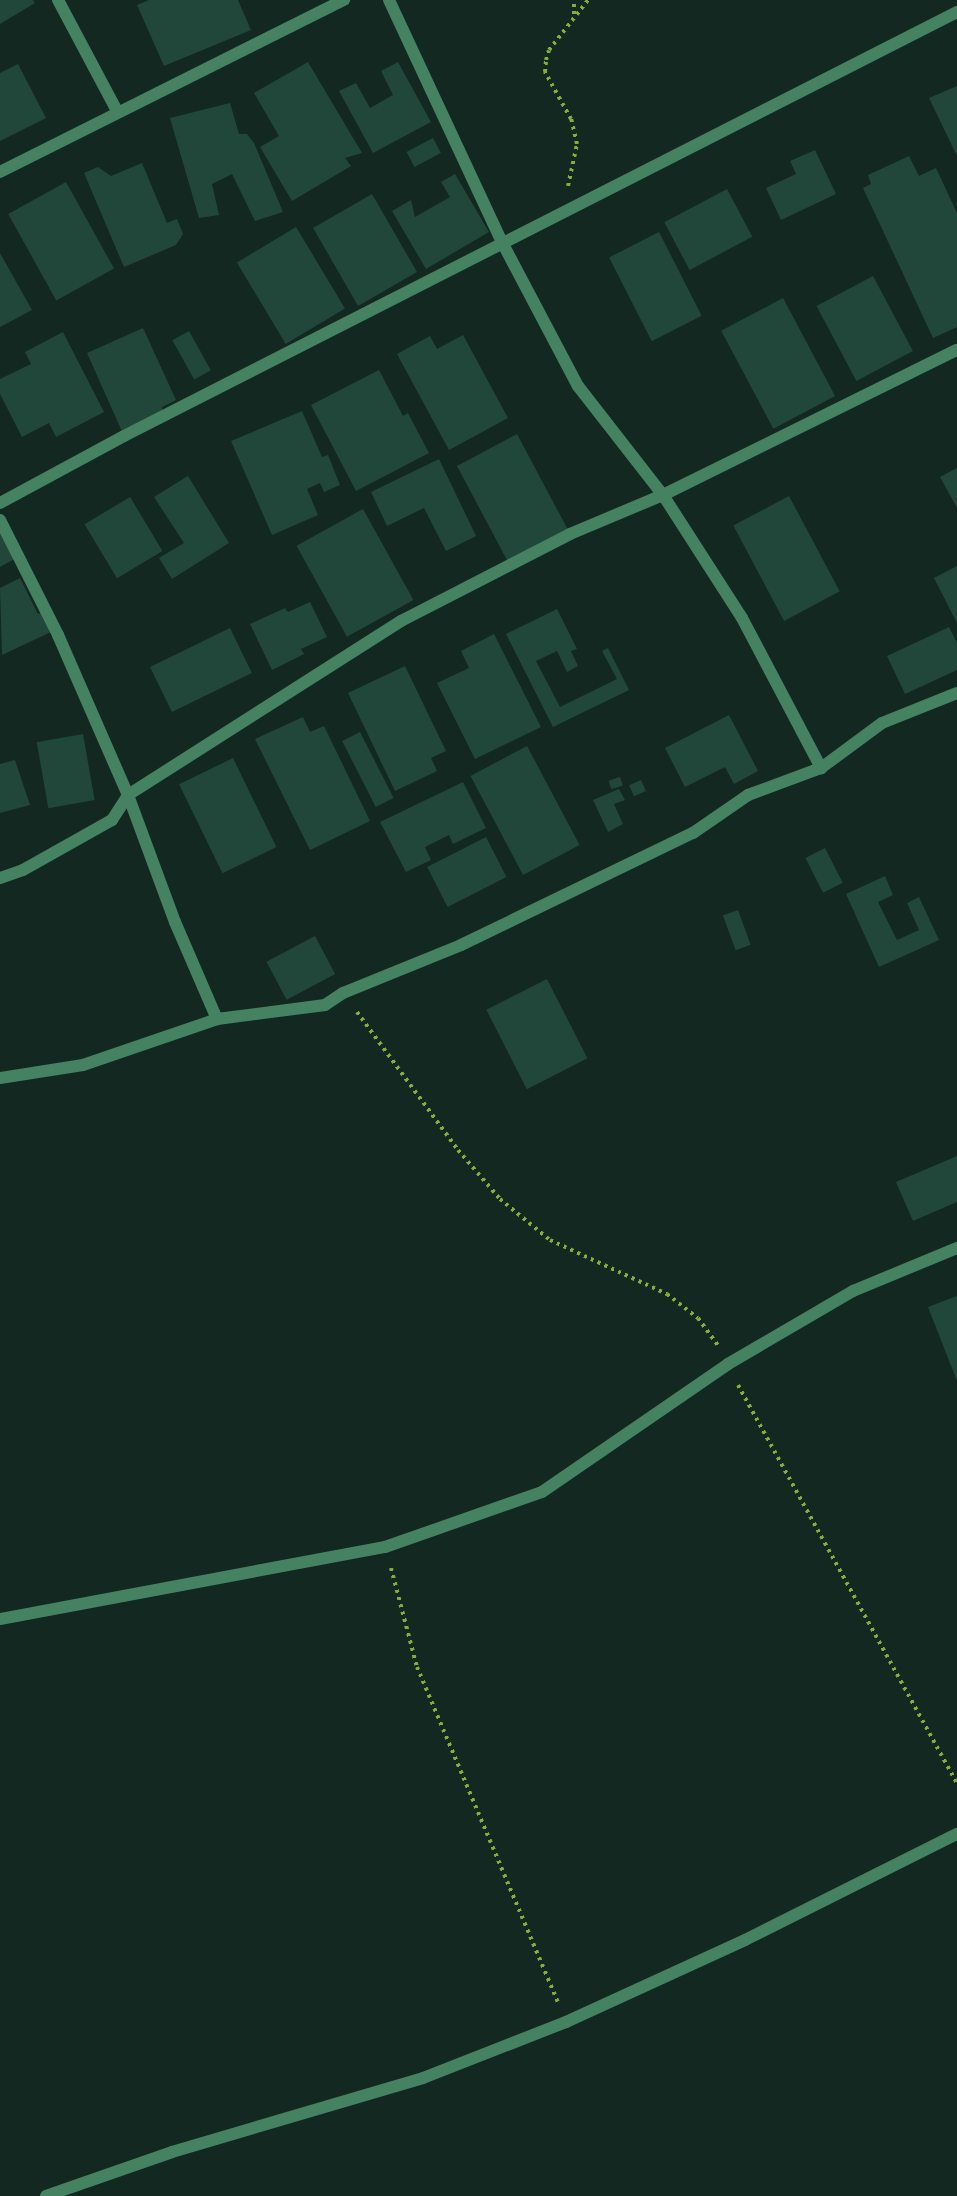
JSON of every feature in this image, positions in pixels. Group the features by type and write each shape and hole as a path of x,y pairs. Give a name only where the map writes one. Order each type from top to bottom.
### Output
{"street":[{"path":"58,0 117,111"},
{"path":"0,172 117,111 262,44 344,0"},
{"path":"389,0 503,244 578,386 663,495 742,618 821,768"},
{"path":"0,503 124,436 957,12"},
{"path":"0,878 22,870 112,819 128,795 401,621 570,534 663,495 957,350"},
{"path":"0,520 58,635 128,795 175,922 217,1019"},
{"path":"0,1078 83,1065 217,1019 325,1005 343,993 461,945 693,833 748,795 821,768 882,723 957,693"},
{"path":"0,1619 385,1546 542,1492 728,1364 853,1291 957,1248"},
{"path":"46,2196 172,2152 423,2078 566,2022 745,1940 957,1833"}],"path":[{"path":"574,0 574,15"},
{"path":"576,206 568,191 568,174 577,144 571,119 545,72 549,50 574,15 588,0"},
{"path":"343,993 458,1150 500,1199 550,1240 667,1294 698,1318 728,1364 957,1783"},
{"path":"385,1546 417,1667 566,2022"}],"building":[{"path":"0,0 33,0 35,3 0,24"},
{"path":"149,0 238,0 251,30 164,66 137,5"},
{"path":"308,62 362,153 345,158 351,166 292,201 260,147 279,136 254,93"},
{"path":"398,62 431,122 373,153 339,91 356,83 370,108 393,95 381,71"},
{"path":"18,64 46,118 0,141 0,73"},
{"path":"957,86 957,156 929,98"},
{"path":"230,103 239,134 247,134 254,143 283,212 255,221 232,174 212,184 219,215 199,218 170,118"},
{"path":"433,138 441,153 414,167 407,152"},
{"path":"815,150 836,194 781,220 766,188 796,174 790,161"},
{"path":"909,156 919,176 936,168 957,213 957,327 933,338 863,188 871,184 868,175"},
{"path":"142,163 167,223 177,219 183,234 176,245 124,267 84,173 98,167 111,176"},
{"path":"455,174 489,232 426,269 392,211 411,200 415,217 450,197 441,182"},
{"path":"66,182 114,269 56,301 8,214"},
{"path":"727,189 752,237 690,270 664,222"},
{"path":"372,194 417,272 358,306 313,228"},
{"path":"296,227 345,308 286,344 237,263"},
{"path":"659,232 702,316 652,341 609,257"},
{"path":"0,253 32,310 0,327"},
{"path":"873,276 913,351 856,381 816,306"},
{"path":"783,298 835,396 773,429 721,331"},
{"path":"143,328 176,400 162,407 164,418 124,436 87,353"},
{"path":"189,331 211,370 194,380 172,340"},
{"path":"63,332 104,412 56,437 49,423 22,437 0,394 0,379 31,364 25,352"},
{"path":"463,335 508,418 449,450 397,354 430,336 437,349"},
{"path":"379,370 403,416 408,413 429,453 356,491 311,405"},
{"path":"302,411 322,457 328,455 340,485 324,492 320,483 307,489 318,515 272,535 231,441"},
{"path":"517,434 570,534 510,566 457,466"},
{"path":"439,459 476,536 446,551 424,508 387,526 371,492"},
{"path":"957,468 957,508 940,477"},
{"path":"188,476 229,543 172,579 159,558 184,543 154,497"},
{"path":"789,496 840,591 784,621 733,526"},
{"path":"130,497 162,551 117,578 85,524"},
{"path":"363,509 413,600 347,637 297,546"},
{"path":"0,526 18,557 0,567"},
{"path":"957,566 957,623 934,578"},
{"path":"20,578 38,614 43,612 53,631 2,655 0,588"},
{"path":"310,602 327,637 301,649 304,654 272,670 250,624 285,608 288,612"},
{"path":"557,609 577,649 571,651 578,666 567,672 557,651 536,661 560,707 617,679 602,651 608,648 629,690 553,727 506,634"},
{"path":"949,627 957,643 957,670 905,694 887,656"},
{"path":"230,628 252,673 172,712 150,667"},
{"path":"494,634 541,727 475,759 437,683 469,668 461,651"},
{"path":"405,666 446,751 431,758 437,771 395,791 348,693"},
{"path":"729,715 758,771 734,784 725,767 685,787 665,748"},
{"path":"303,717 310,732 324,726 370,821 310,850 255,739"},
{"path":"360,732 394,798 376,807 342,741"},
{"path":"83,734 95,800 48,808 37,742"},
{"path":"527,746 580,845 523,875 470,776"},
{"path":"233,758 276,847 222,873 179,784"},
{"path":"15,760 30,805 0,813 0,764"},
{"path":"620,777 623,786 611,789 609,781"},
{"path":"641,780 646,791 634,796 629,785"},
{"path":"463,782 486,828 453,844 449,835 425,847 431,860 406,872 380,822"},
{"path":"619,789 625,800 614,804 623,824 608,832 593,800"},
{"path":"486,837 506,877 448,907 427,867"},
{"path":"825,848 843,883 823,893 805,858"},
{"path":"885,876 893,895 878,902 897,940 919,930 907,903 919,897 939,940 879,967 846,894"},
{"path":"738,910 751,945 736,950 723,915"},
{"path":"315,936 335,974 287,1000 266,962"},
{"path":"547,979 587,1058 527,1089 486,1010"},
{"path":"957,1156 957,1202 913,1221 896,1182"},
{"path":"957,1296 957,1381 928,1307"}]}
